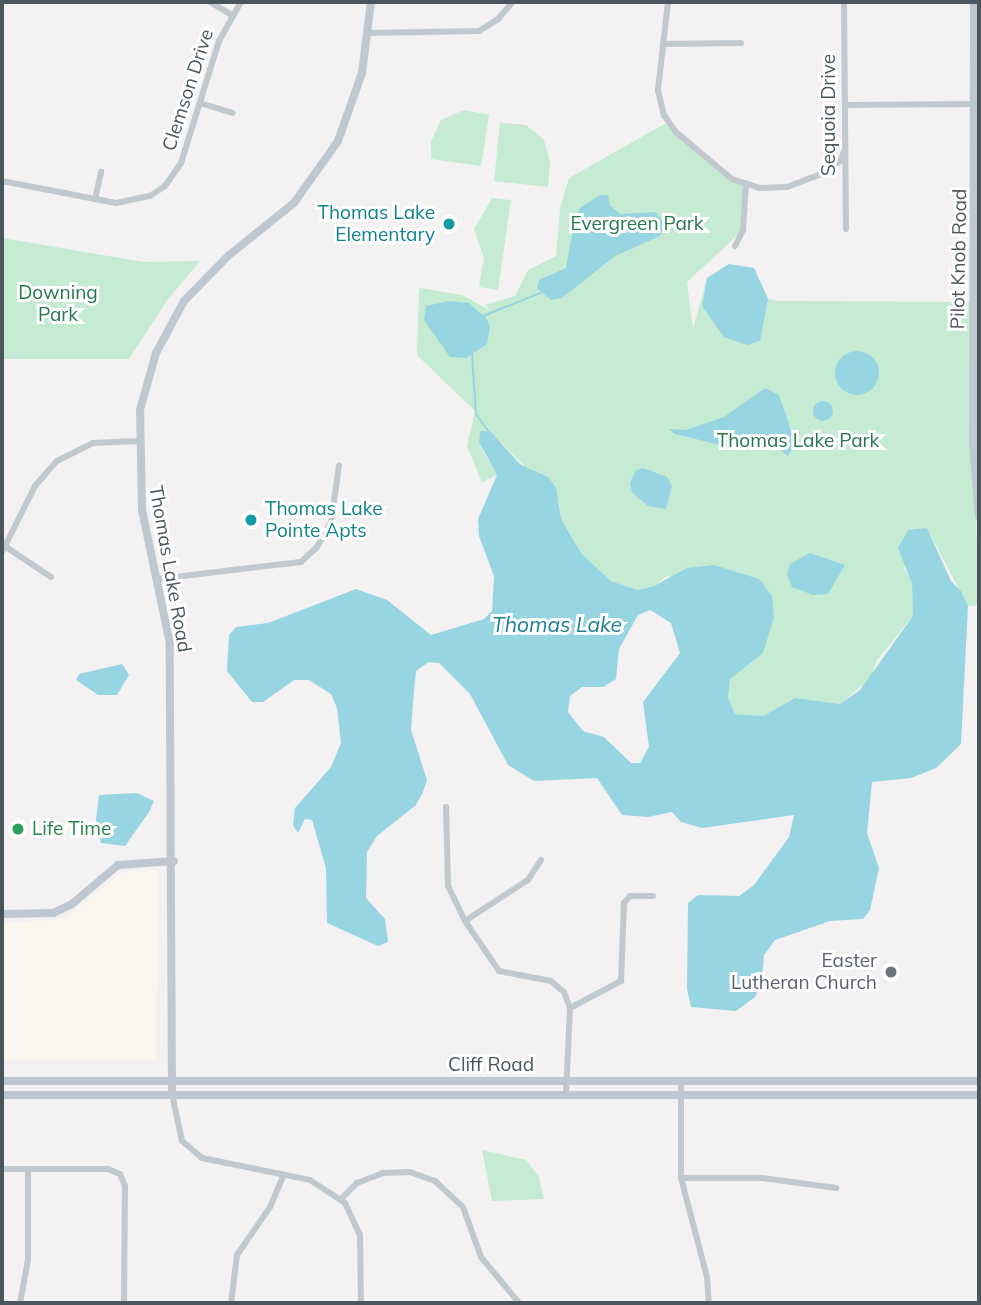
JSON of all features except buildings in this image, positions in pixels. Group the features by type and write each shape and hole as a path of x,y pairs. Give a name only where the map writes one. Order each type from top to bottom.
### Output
{"main road":[{"name":"Thomas Lake Road","path":"172,1094 174,861 170,644 142,510 138,440 146,381 169,326 206,275 288,209 322,168 352,108 367,33 370,2"},
{"name":"Pilot Knob Road","path":"974,2 978,155 973,443 979,517"},
{"path":"2,914 53,913 72,904 118,865 174,861"},
{"name":"Cliff Road","path":"2,1081 979,1081"},
{"name":"Cliff Road","path":"2,1095 979,1095"}],"street":[{"path":"209,2 232,15"},
{"name":"Clemson Drive","path":"2,181 95,199 133,202 166,186 181,163 232,15 241,2"},
{"path":"367,33 479,31 498,19 513,2"},
{"path":"668,2 658,90 664,115 680,135 732,179 746,184 787,187 821,174 840,161 845,149"},
{"name":"Sequoia Drive","path":"844,2 846,229"},
{"path":"663,44 741,43"},
{"path":"200,103 232,113"},
{"path":"845,105 975,104"},
{"path":"95,199 101,172"},
{"path":"735,246 743,230 746,184"},
{"path":"51,577 4,549 35,486 57,461 93,443 138,440"},
{"path":"158,579 301,562 317,547 331,522 339,466"},
{"path":"446,807 448,886 465,920 499,971 551,981 564,992 570,1008 566,1094"},
{"path":"465,920 528,880 541,860"},
{"path":"570,1008 621,981 624,903 630,896 653,896"},
{"path":"681,1081 681,1178 708,1277 709,1303"},
{"path":"172,1094 178,1133 195,1153 210,1162 315,1182 341,1199 360,1235 361,1303"},
{"path":"2,1169 108,1169 120,1174 125,1186 124,1303"},
{"path":"20,1303 28,1260 28,1169"},
{"path":"341,1199 356,1183 383,1173 410,1172 435,1181 463,1207 481,1257 519,1303"},
{"path":"231,1303 237,1255 270,1207 283,1176"},
{"path":"681,1178 762,1178 836,1188"}],"shaded area":[{"path":"158,870 156,1060 2,1060 2,923 63,919 121,873"}],"green space":[{"path":"464,110 489,115 481,166 431,159 431,142 441,120"},
{"name":"Thomas Lake Park","path":"668,122 732,179 746,184 743,230 687,282 693,329 707,278 754,268 768,299 779,301 976,302 972,383 979,605 968,606 927,528 904,568 912,583 913,616 877,660 870,679 840,704 795,698 763,716 734,714 728,698 730,678 763,653 767,635 667,576 654,586 637,590 611,581 582,554 561,518 559,502 500,441 482,450 497,475 482,482 467,446 475,411 417,355 419,288 462,295 491,311 485,305 515,296 528,270 556,256 560,209 569,178"},
{"path":"500,123 526,125 544,140 550,162 548,187 494,181"},
{"path":"492,198 511,200 498,290 479,287 484,258 474,229"},
{"name":"Downing Park","path":"2,238 144,262 200,261 168,299 129,359 2,359"},
{"path":"482,1150 526,1160 539,1177 544,1199 492,1201"}],"water":[{"path":"600,195 608,195 610,206 621,214 656,212 665,225 660,236 615,256 562,298 551,300 537,288 539,280 566,268 575,218 580,208"},
{"path":"729,264 754,268 768,299 760,341 747,345 724,337 702,306 707,278"},
{"path":"449,301 469,303 487,319 490,328 487,344 466,358 450,357 424,320 426,306"},
{"path":"857,351 873,357 879,373 873,389 857,395 841,389 835,373 841,357"},
{"path":"765,388 779,395 787,418 795,444 788,456 769,441 724,446 675,434 669,429 686,430 724,417"},
{"path":"823,401 830,404 833,411 830,418 823,421 816,418 813,411 816,404"},
{"name":"Thomas Lake","path":"480,431 491,432 521,465 548,477 556,488 561,518 571,536 582,554 611,581 637,590 654,586 687,568 714,565 759,579 772,596 774,617 763,653 730,679 728,698 735,714 763,716 795,698 840,704 860,690 913,616 912,584 898,548 908,530 927,528 951,581 961,591 968,606 961,744 936,768 911,778 872,782 867,833 879,868 870,910 863,919 830,921 775,940 764,955 762,981 755,997 736,1011 691,1007 687,989 688,903 698,895 739,896 754,885 789,837 794,815 702,828 681,822 672,812 648,817 622,815 597,778 534,781 508,765 470,694 439,663 429,662 416,671 411,730 427,780 423,792 416,805 377,836 367,852 366,898 385,919 388,942 378,946 327,923 326,868 312,820 305,819 298,833 293,825 295,808 331,767 341,743 337,708 331,694 309,680 294,680 263,702 252,702 227,671 229,635 236,627 268,623 356,589 387,600 431,635 484,619 492,611 494,576 479,536 478,519 497,475 479,442","holes":["650,610 671,623 680,653 643,702 649,747 640,763 631,763 604,737 583,731 568,712 570,696 582,687 603,687 616,679 619,649 638,615"]},
{"path":"643,468 667,477 672,486 666,509 648,506 632,492 630,483 636,470"},
{"path":"810,553 845,565 828,594 813,595 792,587 787,574 790,564"},
{"path":"122,664 129,675 117,695 98,695 76,680 79,674"},
{"path":"137,793 154,801 125,846 101,843 96,820 99,795"}],"waterway":[{"path":"483,316 543,292"},
{"path":"472,354 476,414 489,432"}],"place":[{"name":"Thomas Lake Elementary","path":"449,224"},
{"name":"Thomas Lake Pointe Apts","path":"251,520"},
{"name":"Life Time","path":"18,829"},
{"name":"Easter Lutheran Church","path":"891,972"}],"park label":[{"name":"Evergreen Park","path":"637,224"}]}
